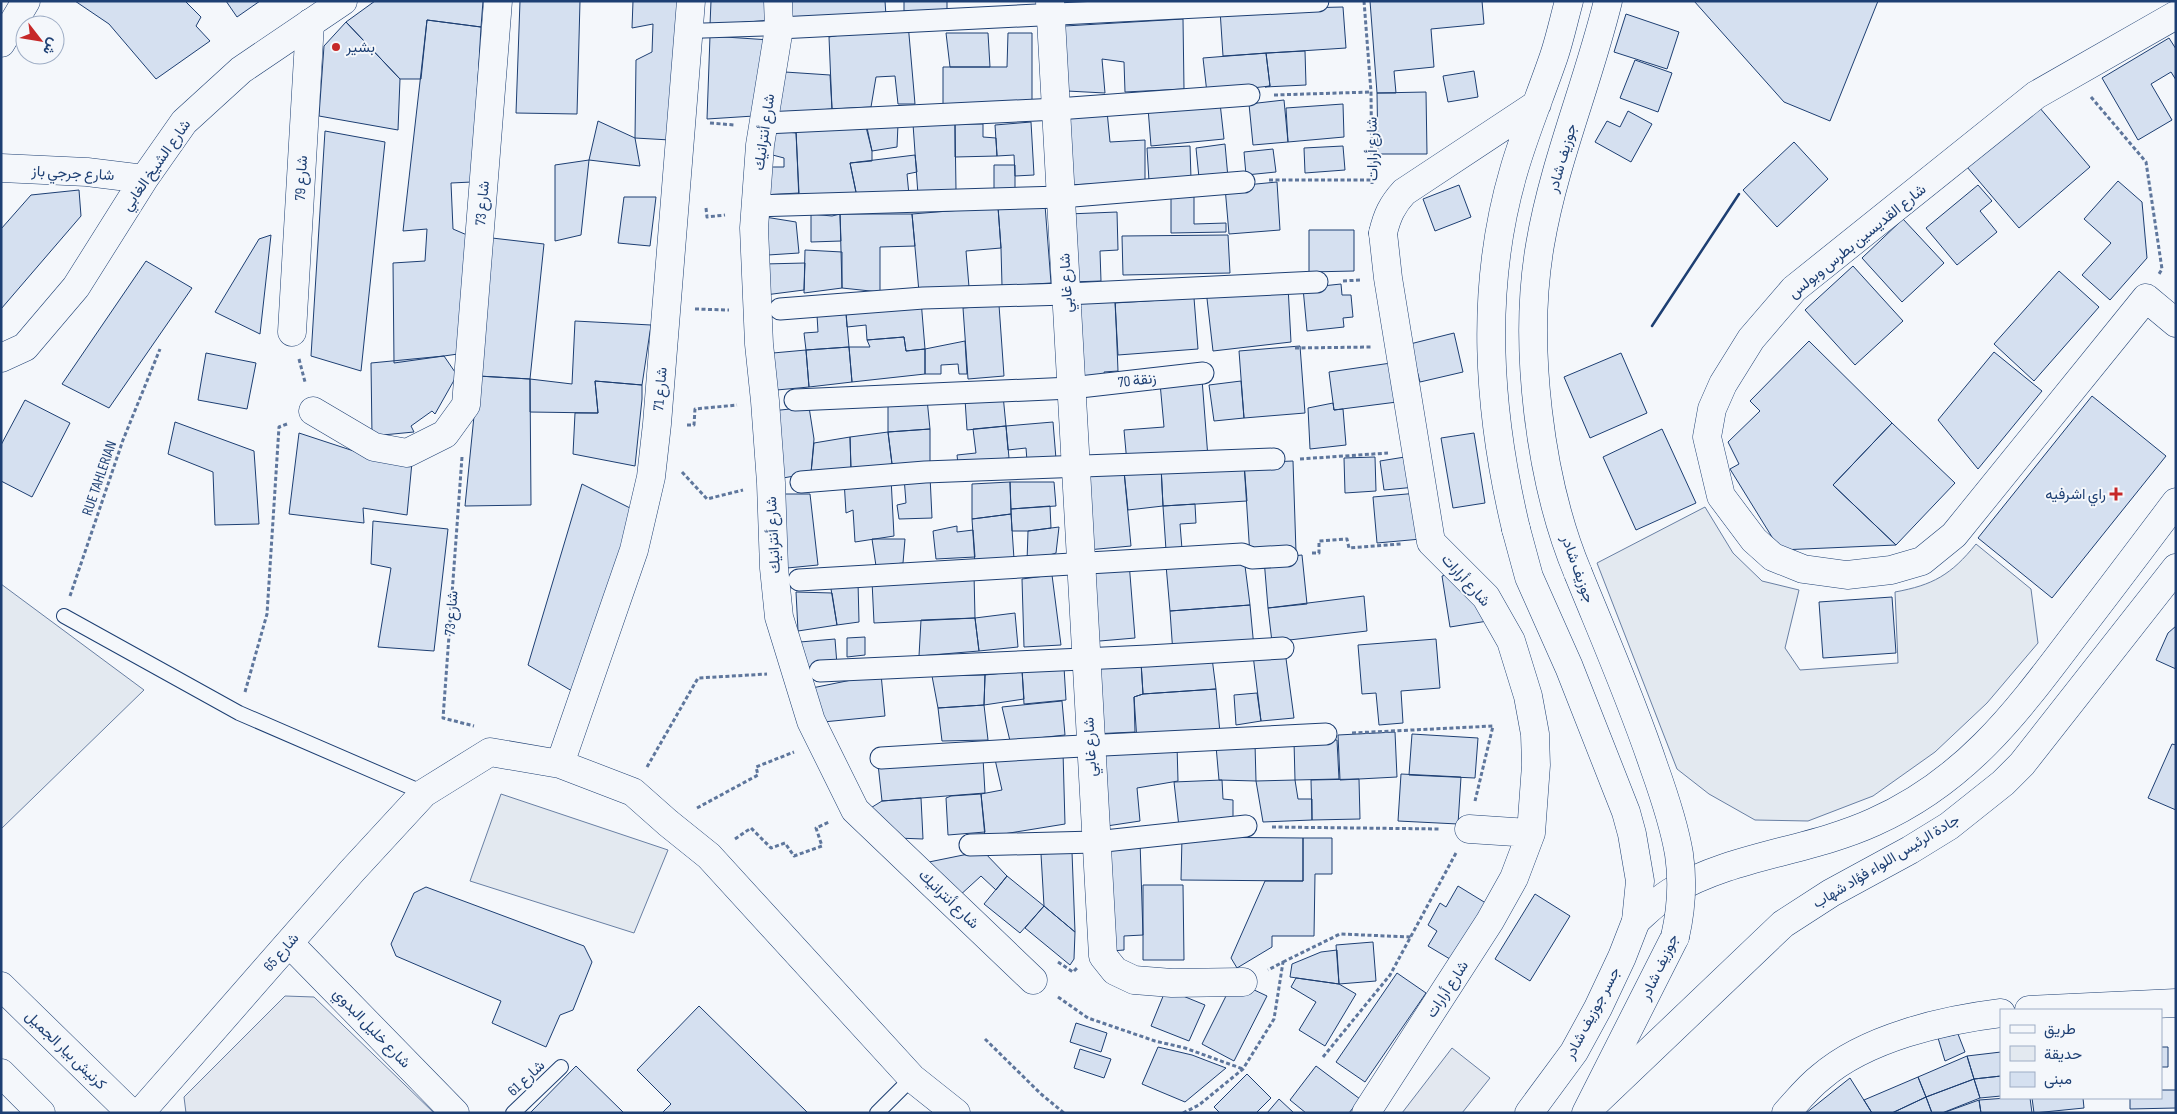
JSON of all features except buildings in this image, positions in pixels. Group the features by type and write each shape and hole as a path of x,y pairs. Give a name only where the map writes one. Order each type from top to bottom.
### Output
{"main road":[{"path":"1,43 26,1"},
{"name":"شارع الشيخ الغابي","path":"1,358 25,347 76,287 144,179 184,122 241,70 343,1"},
{"name":"شارع 73","path":"313,411 374,447 406,453 445,434 466,405 498,1"},
{"name":"شارع 71","path":"560,764 634,550 651,477 667,309 692,1"},
{"name":"شارع أنترانيك","path":"778,1 780,28 762,134 754,217 769,310 759,344 766,401 774,568 779,617 807,671 811,720 855,810 1033,980"},
{"path":"1569,1 1555,54 1514,170 1498,234 1491,288 1492,388 1506,488 1529,577 1569,667 1626,812 1638,863 1640,881 1637,913"},
{"name":"جوزيف شادر","path":"1589,1110 1675,937 1679,922 1680,871 1679,854 1669,811 1641,730 1571,555 1557,508 1539,424 1536,377 1535,290 1540,246 1549,204 1608,1"},
{"name":"شارع غابي","path":"1051,8 1074,468 1103,956 1115,970 1134,980 1172,983 1243,982"},
{"name":"شارع القديسين بطرس وبولس","path":"2146,298 1954,535 1922,561 1891,570 1846,575 1802,569 1774,557 1754,540 1721,496 1707,437 1712,409 1734,366 1751,339 1794,289 2036,95 2176,15"},
{"name":"شارع 79","path":"292,332 310,23"},
{"name":"شارع أرارات","path":"1366,1113 1490,921 1514,878 1531,833 1536,765 1535,734 1528,696 1511,641 1486,597 1431,542 1388,278 1383,233 1387,215 1393,203 1404,192 1536,104"},
{"name":"شارع جرجي باز","path":"1,168 87,172 144,179"},
{"path":"2146,298 2176,323"},
{"path":"1637,913 1704,876 1761,856 1820,842 1874,822 1928,794 1961,768 2022,706 2176,502"},
{"name":"جادة الرئيس اللواء فؤاد شهاب","path":"1589,1110 1783,924 1832,893 1949,826 2003,784 2022,764 2176,568"},
{"path":"490,752 560,764 633,792 709,856 912,1078 956,1113"},
{"name":"شارع 65","path":"140,1113 424,793 490,752"},
{"path":"1469,829 1531,833"},
{"name":"جسر جوزيف شادر","path":"1529,1113 1574,1052 1598,1008 1622,957 1637,913"},
{"name":"شارع خليل البدوي","path":"289,943 455,1113"},
{"name":"كرنيش بيار الجميل","path":"1,986 131,1113"},
{"path":"2054,1009 2176,1004"},
{"path":"1786,1113 1821,1076 1866,1048 1921,1029 1976,1016 2000,1013"},
{"path":"1,1073 41,1113"}],"street":[{"path":"780,28 1051,8 1318,1"},
{"path":"762,134 1249,95"},
{"path":"754,217 1061,197 1244,182"},
{"path":"769,310 923,298 1066,294 1317,282"},
{"name":"زنقة 70","path":"794,400 1071,388 1203,373"},
{"path":"801,482 925,472 1074,468 1274,459"},
{"path":"799,580 974,569 1080,565 1134,559 1242,554 1252,558 1287,556"},
{"path":"807,671 1283,648"},
{"path":"881,758 1326,734"},
{"path":"970,845 1095,842 1246,826"}],"lane":[{"path":"690,31 780,28"},
{"path":"64,616 239,712 424,793"},
{"name":"شارع 61","path":"513,1113 561,1067"},
{"path":"877,1113 912,1078"}],"path":[{"name":"شارع أرارات","path":"1364,1 1371,92 1371,180 1373,189"},
{"path":"2071,74 2146,162 2162,269 2146,298"},
{"path":"1249,95 1371,92"},
{"path":"682,121 749,126 762,134"},
{"path":"1244,182 1284,178 1371,180"},
{"path":"676,202 704,202 707,216 747,213 754,217"},
{"path":"1317,282 1388,278"},
{"path":"667,309 769,310"},
{"path":"239,712 267,614 279,427 313,411 292,332"},
{"path":"1295,348 1399,347"},
{"name":"RUE TAHLERIAN","path":"64,616 123,440 160,349"},
{"path":"657,424 694,425 696,409 766,401"},
{"path":"1274,459 1416,451"},
{"name":"شارع 73","path":"462,454 443,718 492,731 490,752"},
{"path":"651,477 682,471 707,498 771,483"},
{"path":"1287,556 1319,553 1319,540 1347,539 1349,548 1431,542"},
{"path":"633,792 698,678 807,671"},
{"path":"1323,1057 1390,975 1469,829 1493,726 1326,734"},
{"path":"668,823 758,775 756,767 821,741"},
{"path":"709,856 751,828 771,848 785,843 794,856 822,846 816,828 855,810"},
{"path":"1246,826 1469,829"},
{"path":"1243,982 1340,934 1411,937"},
{"path":"1082,963 1072,972 1045,954 1033,980 1088,1018 1155,1042 1185,1048 1243,1069"},
{"path":"1183,1113 1199,1104 1243,1069 1274,1019 1283,962"},
{"path":"985,1039 1041,1094 1064,1113"}],"green space":[{"path":"1705,507 1733,553 1762,581 1799,590 1785,648 1800,670 1898,663 1895,592 1920,586 1940,577 1958,564 1976,544 2031,589 2038,643 1987,703 1935,752 1873,796 1808,821 1755,820 1709,794 1677,769 1597,563"},
{"path":"1,584 144,690 1,829"},
{"path":"501,794 668,850 634,933 470,881"}],"shaded area":[{"path":"285,996 314,997 434,1113 186,1113 184,1097"},
{"path":"1452,1048 1490,1078 1462,1113 1402,1113"}],"wall":[{"path":"1652,326 1739,194"}],"place":[{"name":"بشير","path":"336,47"},
{"name":"راي اشرفيه","path":"2116,494"}]}
